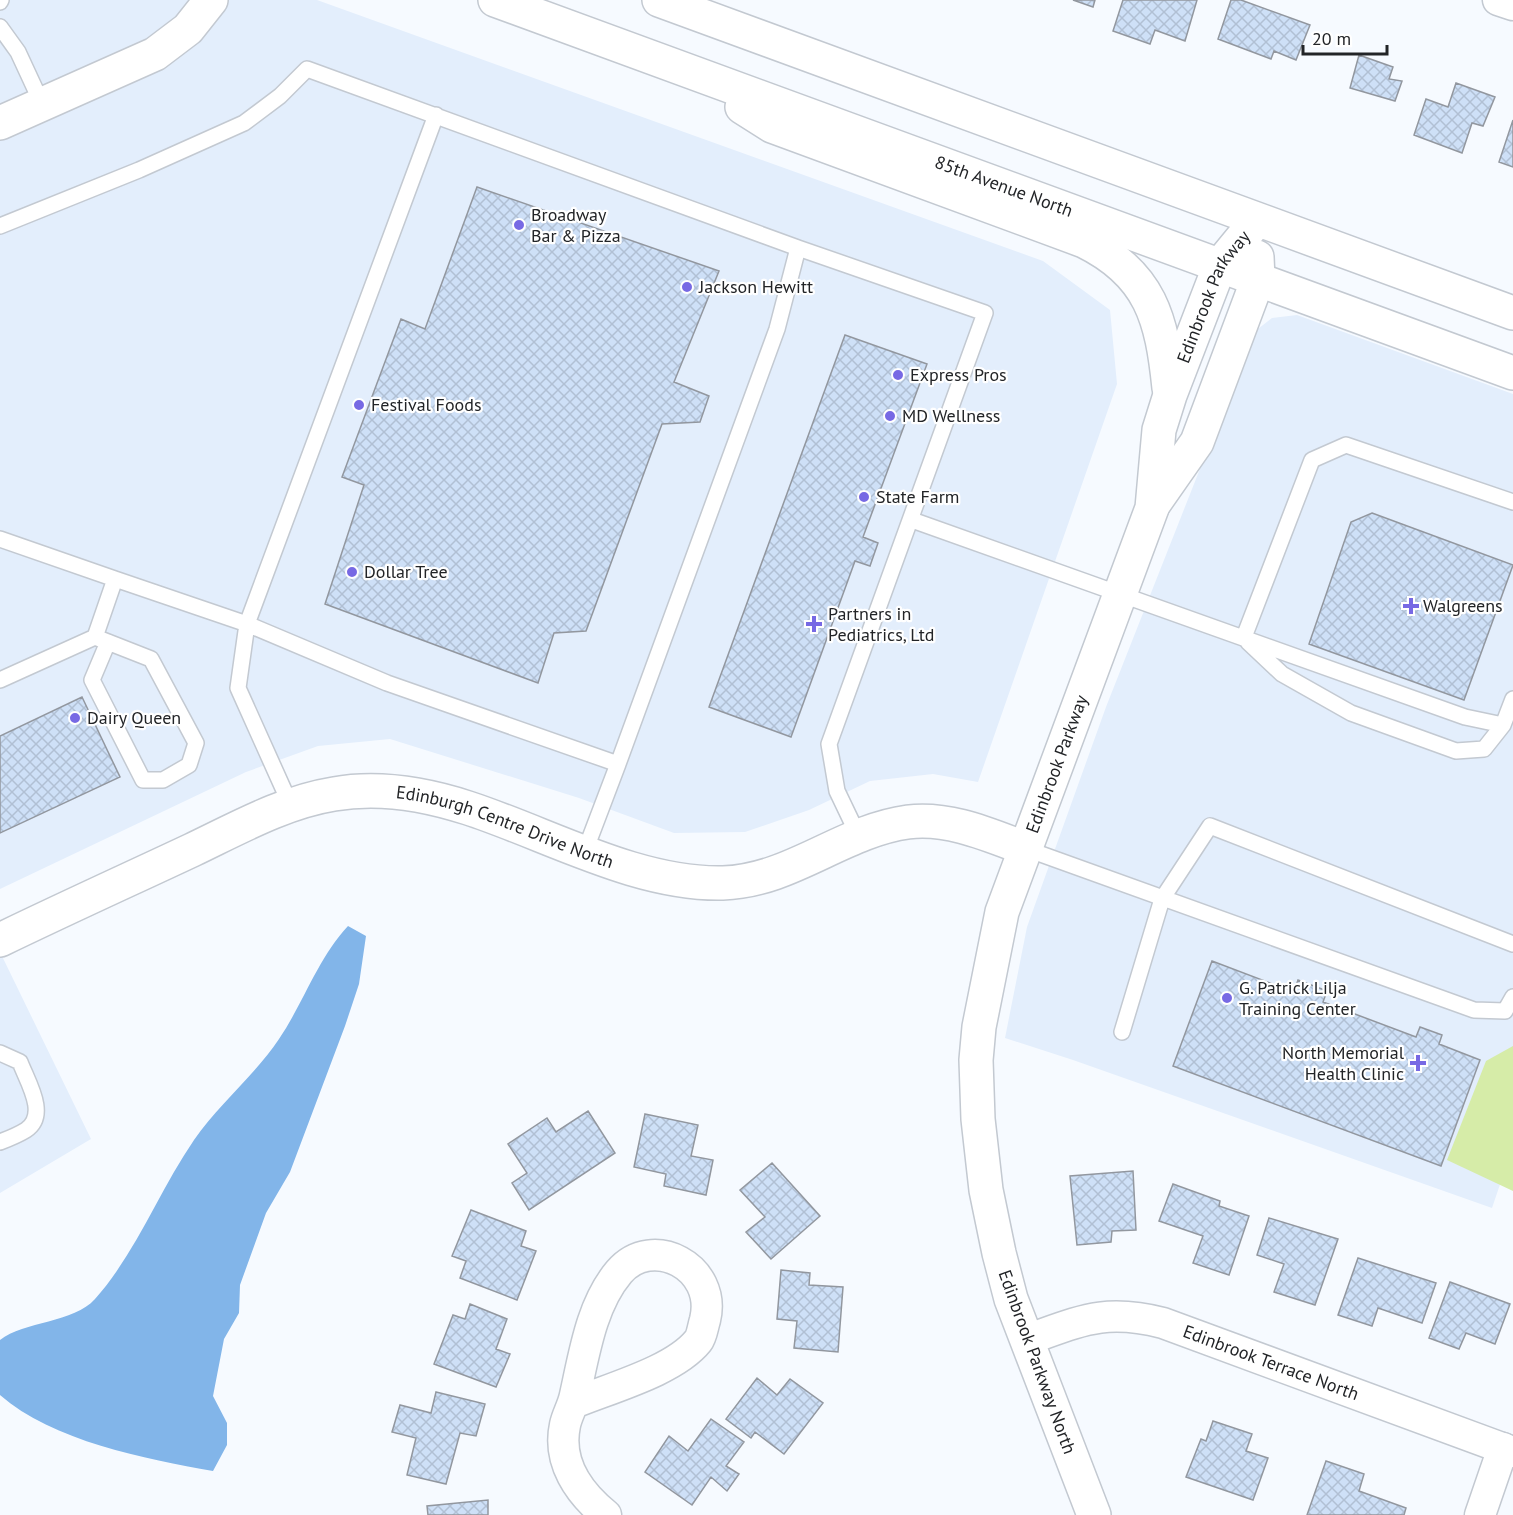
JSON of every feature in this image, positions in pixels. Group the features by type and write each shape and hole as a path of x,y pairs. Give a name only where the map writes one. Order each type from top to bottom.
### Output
{"street":[{"path":"171,44 183,24 192,0"},
{"path":"0,123 138,63 171,44 200,16 210,0"},
{"name":"85th Avenue North","path":"495,0 1513,373"},
{"path":"658,0 1513,313"},
{"path":"1498,0 1513,5"},
{"path":"683,69 772,126 1084,242 1109,254 1128,271 1151,303 1165,346 1170,395"},
{"name":"Edinbrook Parkway","path":"1152,508 1159,430 1170,395 1220,265 1257,219"},
{"name":"Edinbrook Parkway","path":"979,1027 1002,912 1024,848 1152,508 1197,442 1257,279 1257,219"},
{"name":"Edinburgh Centre Drive North","path":"0,940 256,819 335,793 367,790 434,797 654,874 687,881 724,883 780,872 858,835 887,826 930,822 975,830 1024,848"},
{"name":"Edinbrook Parkway North","path":"979,1027 976,1060 978,1119 986,1190 1005,1276 1026,1340 1094,1515"},
{"path":"574,1403 680,1358 700,1339 706,1314 705,1288 692,1268 670,1257 645,1256 620,1270 605,1292 587,1342 574,1403 565,1426 564,1455 575,1483 606,1515"},
{"name":"Edinbrook Terrace North","path":"1026,1340 1096,1318 1132,1315 1163,1323 1508,1450"},
{"path":"1479,1515 1508,1450"}],"lane":[{"path":"0,27 18,52 43,106"},
{"path":"0,226 139,170 244,123 280,96 308,69 798,248 985,313 912,520 829,744 837,791 858,835"},
{"path":"291,806 238,688 247,624 436,115"},
{"path":"585,851 777,329 798,248"},
{"path":"1244,638 1312,460 1346,445 1513,502"},
{"path":"912,520 1465,717 1503,725"},
{"path":"0,539 247,624 387,683 618,764"},
{"path":"0,680 101,639 151,659 195,743 189,765 163,780 143,780 92,681 101,639 115,579"},
{"path":"1244,638 1282,674 1352,713 1456,751 1484,749 1503,725 1513,699"},
{"path":"1122,1032 1162,899 1210,826 1513,944"},
{"path":"1024,848 1474,1010 1504,1011 1513,997"},
{"path":"0,1053 20,1062 36,1102 36,1117 28,1130 0,1142"}],"shaded area":[{"path":"0,0 317,0 1043,261 1110,310 1117,384 978,782 933,774 870,781 809,810 745,832 674,833 579,798 390,739 318,746 246,772 0,889"},
{"path":"1297,315 1513,394 1513,1146 1492,1208 1005,1038 1027,927 1106,707 1254,332 1272,318"},
{"path":"0,952 91,1139 0,1193"}],"green space":[{"path":"1513,1046 1513,1191 1447,1160 1486,1061"}],"water":[{"path":"348,926 366,936 359,984 290,1172 266,1213 240,1285 239,1313 224,1339 213,1396 227,1423 227,1445 213,1471 159,1461 101,1446 46,1425 21,1411 0,1395 0,1340 22,1329 75,1313 95,1299 123,1262 194,1140 279,1039 328,952"}],"building":[{"path":"1073,0 1095,0 1093,7"},
{"path":"1123,0 1197,0 1185,41 1155,30 1150,44 1113,31"},
{"path":"1231,0 1241,0 1310,25 1296,60 1274,51 1271,59 1218,39"},
{"path":"1359,55 1393,67 1389,79 1402,81 1395,101 1350,88"},
{"path":"1456,83 1495,97 1483,126 1472,123 1462,153 1414,135 1426,99 1448,107"},
{"path":"1513,120 1513,167 1499,162"},
{"path":"477,187 719,271 674,382 709,396 700,422 662,424 586,631 554,633 538,683 325,604 364,485 342,477 401,319 425,329"},
{"path":"845,335 927,364 863,537 878,543 870,566 855,561 791,737 709,707"},
{"name":"Walgreens","path":"1372,513 1513,565 1464,700 1309,644 1351,522"},
{"path":"82,697 120,777 0,833 0,736"},
{"path":"1212,961 1294,992 1298,980 1327,991 1323,1002 1416,1037 1420,1027 1442,1035 1439,1044 1480,1060 1441,1166 1173,1066"},
{"path":"588,1111 615,1153 529,1210 512,1183 527,1173 508,1144 547,1118 556,1132"},
{"path":"645,1114 698,1125 691,1156 713,1160 706,1195 664,1186 666,1174 634,1167"},
{"path":"772,1163 820,1216 771,1259 746,1232 765,1217 740,1190"},
{"path":"1133,1171 1136,1230 1112,1231 1111,1242 1077,1245 1070,1176"},
{"path":"1173,1184 1220,1201 1219,1206 1249,1216 1229,1275 1193,1263 1203,1236 1159,1221"},
{"path":"471,1210 526,1231 521,1246 536,1251 517,1300 460,1278 466,1261 452,1256"},
{"path":"1269,1218 1338,1239 1315,1305 1274,1292 1284,1264 1257,1255"},
{"path":"1358,1258 1436,1283 1422,1323 1378,1308 1372,1326 1338,1315"},
{"path":"781,1270 810,1273 809,1285 843,1287 838,1352 794,1348 797,1321 777,1319"},
{"path":"1450,1282 1510,1304 1495,1344 1466,1333 1459,1349 1429,1338"},
{"path":"470,1304 507,1319 496,1349 510,1354 496,1387 434,1364 453,1315 465,1319"},
{"path":"757,1378 777,1395 790,1379 823,1403 784,1454 755,1432 751,1438 726,1419"},
{"path":"436,1392 485,1404 476,1436 460,1433 446,1484 407,1475 416,1438 392,1432 400,1405 431,1413"},
{"path":"711,1419 744,1442 726,1466 739,1474 727,1491 711,1477 692,1505 645,1472 669,1436 688,1451"},
{"path":"1213,1421 1252,1434 1246,1451 1268,1458 1253,1500 1186,1477 1201,1439 1206,1441"},
{"path":"1326,1461 1364,1474 1359,1491 1406,1508 1404,1515 1307,1515"},
{"path":"488,1500 488,1515 428,1515 427,1506"}],"place":[{"name":"Broadway Bar & Pizza","path":"519,225"},
{"name":"Jackson Hewitt","path":"687,287"},
{"name":"Express Pros","path":"898,375"},
{"name":"Festival Foods","path":"359,405"},
{"name":"MD Wellness","path":"890,416"},
{"name":"State Farm","path":"864,497"},
{"name":"Dollar Tree","path":"352,572"},
{"name":"Walgreens","path":"1411,606"},
{"name":"Partners in Pediatrics, Ltd","path":"814,624"},
{"name":"Dairy Queen","path":"75,718"},
{"name":"G. Patrick Lilja Training Center","path":"1227,998"},
{"name":"North Memorial Health Clinic","path":"1418,1063"}]}
